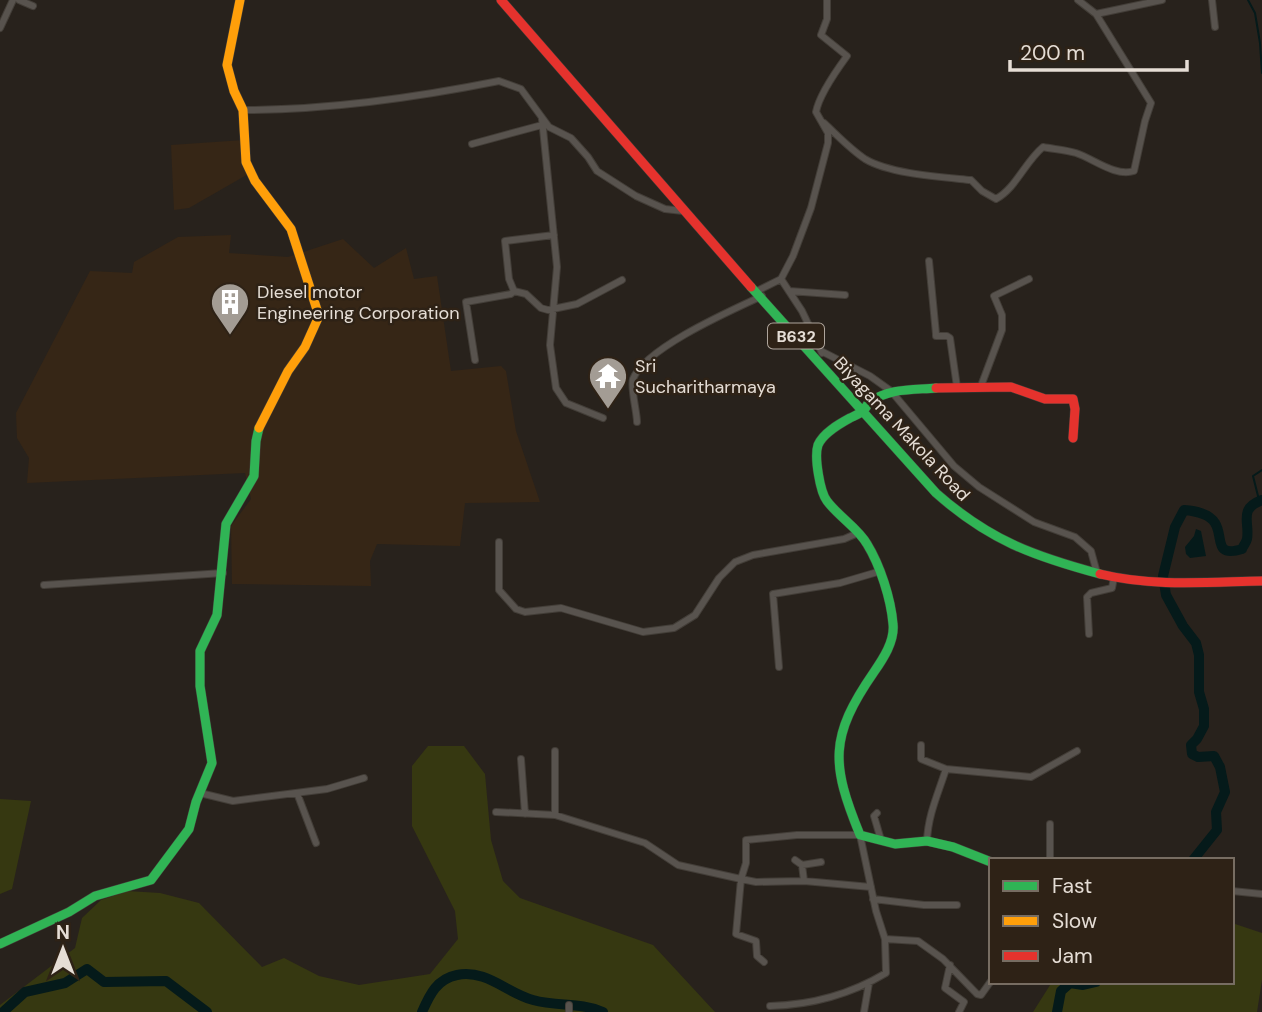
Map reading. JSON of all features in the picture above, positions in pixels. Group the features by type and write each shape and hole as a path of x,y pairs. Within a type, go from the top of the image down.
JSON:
{"street":[{"path":"0,28 13,0"},
{"path":"19,0 33,6"},
{"path":"0,944 69,912 95,896 151,880 189,829 212,764 200,686 200,651 217,615 226,524 254,476 256,440 261,425 288,371 305,347 319,316 291,229 250,174 245,153 243,110 227,65 240,0"},
{"name":"Biyagama Makola Road","path":"501,0 684,212 819,355 863,411 936,493 965,519 1000,541 1031,555 1114,577 1151,582 1262,582"},
{"path":"827,0 827,19 821,35 847,56 818,99 816,112 824,123 866,159 887,168 941,179 971,180 982,191 996,199 1005,194 1042,147 1076,153 1127,173 1134,171 1144,121 1151,103 1096,14 1078,0"},
{"path":"1096,14 1132,3 1162,0"},
{"path":"1212,0 1215,27"},
{"path":"243,110 351,105 499,81 522,89 542,121 570,138 597,171 636,196 666,209 684,212"},
{"path":"472,144 542,121"},
{"path":"542,121 557,267 550,345 556,388 566,403 603,418"},
{"path":"637,422 632,381 638,370 667,345 781,279 793,256 811,208 828,143 824,123"},
{"path":"514,291 509,279 505,242 554,235"},
{"path":"929,261 936,336 950,338 957,387"},
{"path":"781,279 819,355 870,376 891,391 954,466 979,487 1034,522 1075,537 1091,551 1097,573"},
{"path":"981,386 1002,330 1002,315 994,296 1029,279"},
{"path":"475,360 466,302 511,294 514,291 526,294 548,310 577,304 622,280"},
{"path":"789,292 845,295"},
{"path":"770,1006 797,1009 869,983 886,973 885,939 873,899 860,835 843,793 838,747 843,727 864,686 886,654 894,626 881,571 866,541 825,499 820,488 817,447 839,424 863,411 867,403 891,391 981,386 1011,387 1045,399 1073,399 1073,439"},
{"path":"499,542 499,590 516,609 525,612 561,608 643,632 674,628 695,614 719,578 735,562 753,555 844,539 858,533"},
{"path":"779,667 773,594 840,583 881,571"},
{"path":"44,585 223,573"},
{"path":"1089,634 1087,597 1091,593 1112,588 1114,577"},
{"path":"921,745 921,759 946,769 1031,777 1077,751"},
{"path":"555,751 555,815"},
{"path":"521,759 525,814"},
{"path":"927,841 928,822 946,769"},
{"path":"200,793 233,802 327,789 364,778"},
{"path":"297,793 316,843"},
{"path":"496,812 555,815 645,843 678,865 756,882 804,881 871,887"},
{"path":"877,813 874,816 881,840"},
{"path":"1050,824 1050,858"},
{"path":"764,962 757,956 756,941 736,933 741,879 746,863 746,840 797,835 860,835 895,844 927,841 953,847 989,861"},
{"path":"795,860 802,865 821,862"},
{"path":"802,865 804,881"},
{"path":"1234,891 1262,894"},
{"path":"873,899 924,905 957,905"},
{"path":"885,939 918,941 950,965 977,994 981,995 989,984"},
{"path":"950,965 945,988 964,1002 959,1012"},
{"path":"864,1012 869,983"}],"shaded area":[{"path":"244,140 250,173 189,208 174,210 171,145"},
{"path":"231,235 229,253 288,257 343,239 374,268 406,248 414,279 437,276 451,371 501,366 506,371 516,431 540,502 465,503 460,546 377,544 370,561 371,586 232,584 231,526 251,499 245,473 27,483 29,458 17,438 16,413 90,271 132,273 134,262 178,237"}],"green space":[{"path":"428,746 464,746 485,774 491,840 503,881 520,898 653,945 715,1012 0,1012 0,1005 75,948 82,918 101,900 127,891 160,893 199,903 262,967 284,958 319,976 359,985 430,974 458,939 455,911 412,826 412,766"},
{"path":"0,799 31,801 12,889 0,894"},
{"path":"1234,924 1262,933 1262,980 1257,1012 1033,1012 1051,984 1234,984"}],"water":[{"path":"1196,529 1201,531 1206,556 1190,558 1185,547"}],"waterway":[{"path":"1248,0 1255,13 1262,73"},
{"path":"1259,500 1253,476 1262,470"},
{"path":"1195,858 1217,830 1216,812 1225,792 1220,767 1214,756 1198,757 1192,754 1191,745 1204,726 1204,709 1199,692 1199,655 1196,643 1166,595 1163,576 1175,527 1184,510 1209,517 1218,529 1223,548 1233,551 1242,549 1247,539 1247,512 1262,500"},
{"path":"3,1012 25,992 65,983 87,969 104,982 166,981 207,1012"},
{"path":"422,1012 431,993 439,984 450,977 468,974 487,978 533,1000 603,1012"},
{"path":"1057,1012 1061,991 1069,984"},
{"path":"1076,984 1087,984"}],"traffic: fast":[{"path":"751,287 936,493 994,535 1033,553 1100,574"},
{"path":"936,388 902,390 877,397 861,413 832,429 818,445 817,466 824,497 859,533 872,552 887,593 893,624 888,650 859,695 842,733 840,769 850,810 860,835 895,844 927,841 953,847 989,861"},
{"path":"0,944 69,912 95,896 151,880 189,829 196,802 212,763 200,686 200,651 217,615 226,524 254,476 259,428"}],"traffic: slow":[{"path":"240,0 227,65 234,91 243,110 246,162 255,181 291,229 319,316 305,347 288,371 259,428"}],"traffic: jam":[{"path":"501,0 751,287"},
{"path":"936,388 1011,387 1045,399 1073,399 1073,438"},
{"path":"1100,574 1160,582 1262,581"}],"place":[{"name":"Diesel motor Engineering Corporation","path":"230,336"},
{"name":"Sri Sucharitharmaya","path":"608,410"}]}
